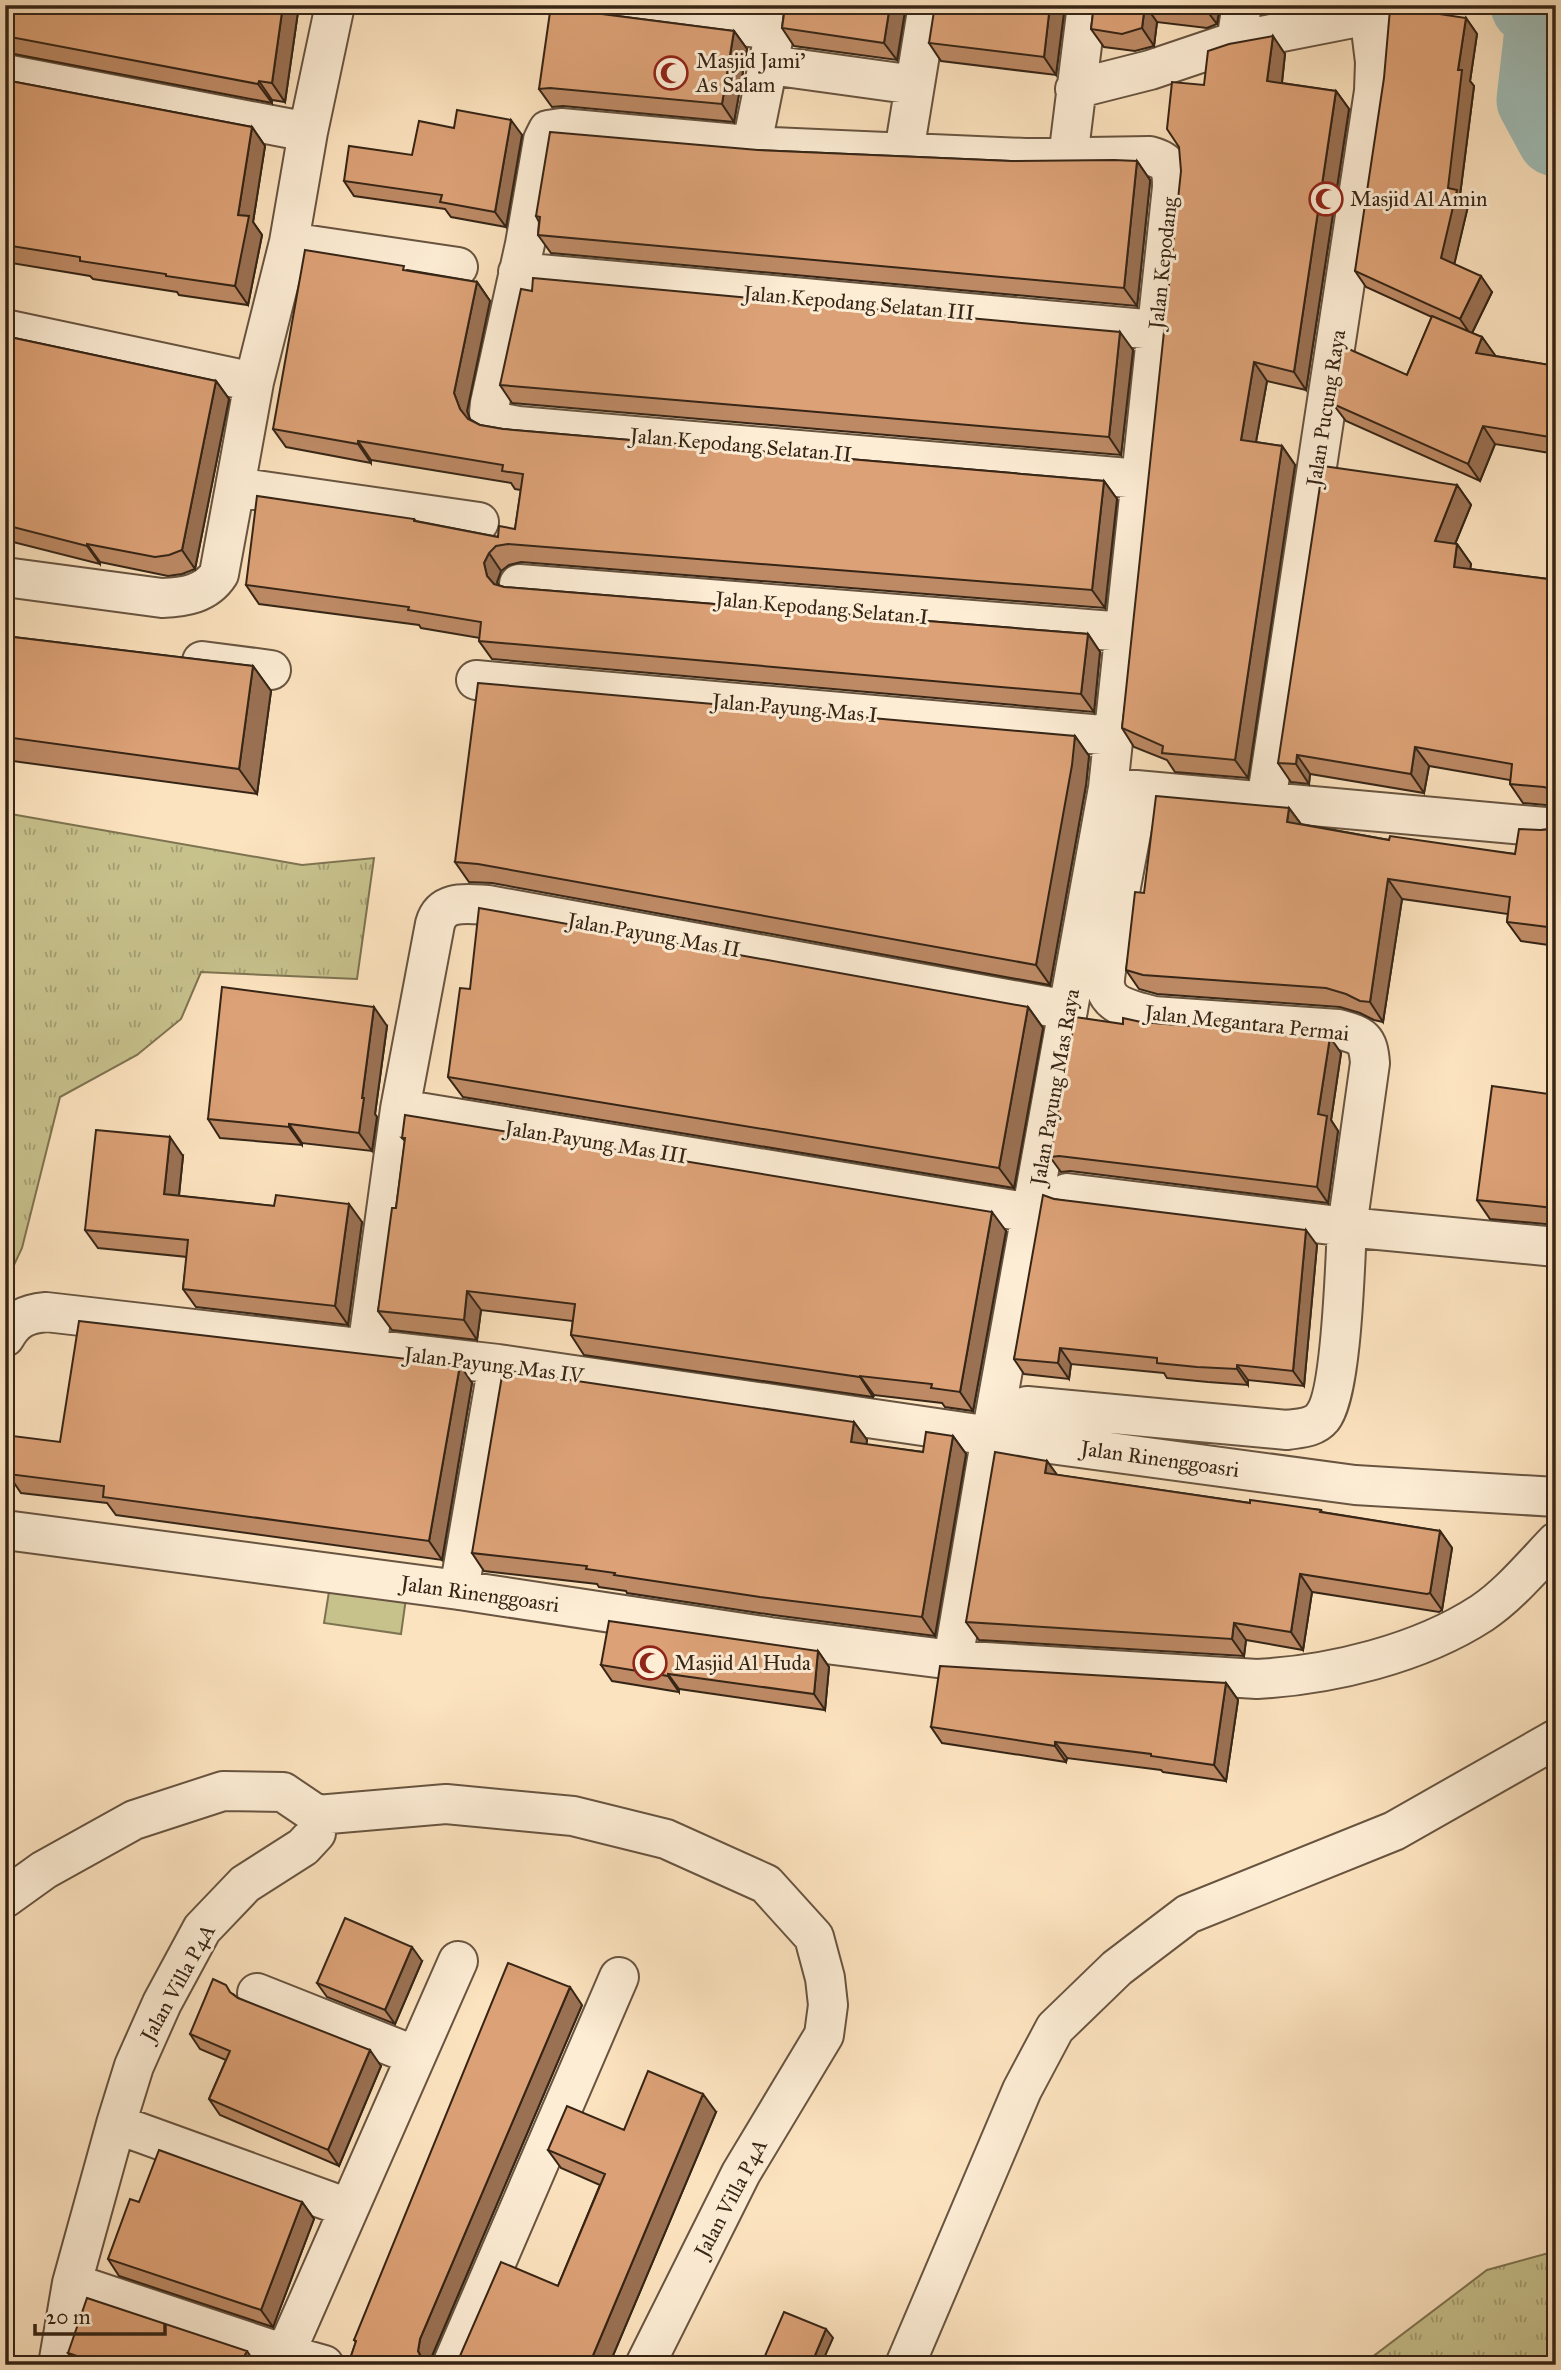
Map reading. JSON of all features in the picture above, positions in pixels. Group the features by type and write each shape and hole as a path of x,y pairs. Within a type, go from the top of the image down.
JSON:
{"street":[{"path":"5,577 162,598 183,597 202,591 214,582 219,574 254,382 289,242 308,132 335,5"},
{"path":"610,5 625,13 774,33 915,85"},
{"path":"904,152 928,5"},
{"path":"1068,158 1087,5"},
{"path":"1075,89 1150,70 1239,23 1376,13"},
{"name":"Jalan Pucung Raya","path":"1266,802 1374,91 1376,13"},
{"path":"752,144 774,33"},
{"path":"5,74 308,132"},
{"name":"Jalan Kepodang","path":"518,272 543,140 548,130 561,128 772,147 1068,158 1150,156 1162,159 1172,172 1172,187 1114,736"},
{"path":"289,242 458,267"},
{"name":"Jalan Kepodang Selatan III","path":"518,272 1156,330"},
{"name":"Jalan Kepodang Selatan II","path":"518,272 490,403 489,413 497,422 518,426 1140,479"},
{"path":"5,329 254,382"},
{"path":"235,486 479,522"},
{"name":"Jalan Kepodang Selatan I","path":"519,584 1125,632"},
{"path":"164,657 271,670"},
{"name":"Jalan Payung Mas I","path":"476,680 1114,736"},
{"name":"Jalan Payung Mas Raya","path":"991,1436 1068,1010 1124,789 1114,736"},
{"path":"1124,789 1556,828"},
{"name":"Jalan Megantara Permai","path":"1027,1406 1287,1430 1308,1426 1322,1419 1331,1401 1337,1372 1347,1227 1370,1063 1369,1046 1359,1035 1338,1029 1153,1016 1125,1008 1113,1000 1105,989 1124,789"},
{"name":"Jalan Payung Mas II","path":"400,1109 435,924 438,914 450,905 488,905 1068,1010"},
{"path":"367,1349 400,1109"},
{"name":"Jalan Payung Mas III","path":"400,1109 1031,1213"},
{"path":"1067,1193 1347,1227 1556,1247"},
{"name":"Jalan Payung Mas IV","path":"5,1337 19,1319 46,1312 498,1364 991,1436"},
{"path":"459,1590 498,1364"},
{"path":"953,1660 991,1436"},
{"name":"Jalan Rinenggoasri","path":"991,1436 1355,1485 1556,1497"},
{"name":"Jalan Rinenggoasri","path":"5,1530 459,1590 770,1637 953,1660 1257,1679 1292,1677 1368,1661 1443,1636 1484,1612 1556,1542"},
{"path":"905,2365 1022,2090 1055,2028 1117,1968 1188,1914 1394,1831 1556,1738"},
{"path":"5,1898 44,1870 134,1820 223,1791 283,1791 317,1815"},
{"name":"Jalan Villa P4A","path":"58,2365 72,2283 116,2124 140,2053 162,2003 202,1929 245,1884 303,1847 316,1833 317,1815 446,1804 573,1816 666,1839 766,1884 814,1937 825,1978 828,2006 824,2035 741,2173 645,2365"},
{"path":"285,2354 458,1961"},
{"path":"452,2365 620,1977"},
{"path":"257,1993 416,2056"},
{"path":"116,2124 348,2208"},
{"path":"72,2283 324,2365"}],"green space":[{"path":"5,813 302,865 374,858 357,979 201,972 181,1019 137,1055 60,1097 22,1248 5,1284"},
{"path":"331,1579 407,1591 401,1634 324,1623"},
{"path":"1556,2251 1556,2365 1368,2365 1371,2358 1487,2270"}],"building":[{"path":"5,5 283,5 272,83 259,81 258,84 5,36"},
{"name":"Masjid Jami' As Salam","path":"551,5 588,5 602,14 734,31 722,104 539,89"},
{"path":"783,5 890,5 884,43 782,28"},
{"path":"935,5 1050,5 1044,57 929,43"},
{"path":"1094,5 1145,5 1142,28 1122,34 1091,29"},
{"path":"1154,5 1204,5 1204,7 1195,10"},
{"path":"1393,7 1466,18 1458,70 1462,70 1448,188 1457,190 1441,258 1481,276 1460,319 1355,271 1384,78 1390,9"},
{"path":"1273,36 1267,81 1336,91 1294,372 1254,362 1241,440 1282,446 1235,760 1162,753 1163,746 1122,728 1181,171 1179,147 1167,129 1172,82 1204,85 1208,51"},
{"path":"5,80 252,127 238,215 249,216 235,286 80,261 80,257 5,245"},
{"path":"457,110 511,120 495,212 440,202 442,195 344,181 349,146 412,155 419,121 454,128"},
{"path":"550,132 758,150 1011,161 1137,161 1124,288 538,235 540,217 536,216"},
{"path":"305,250 404,266 403,270 477,282 454,393 460,409 468,419 480,425 1104,481 1092,590 508,544 496,546 484,563 487,576 494,584 504,587 1088,634 1081,694 479,641 481,622 408,610 409,607 246,585 257,496 414,519 498,537 499,526 515,529 523,474 502,471 503,465 273,429"},
{"path":"533,278 1120,332 1109,437 500,385 521,289 532,291"},
{"path":"1432,316 1482,337 1476,353 1556,366 1556,438 1483,426 1468,464 1333,404 1341,383 1337,382 1342,346 1407,375"},
{"path":"5,336 216,381 182,550 155,557 87,546 5,525"},
{"path":"1323,466 1457,485 1435,541 1457,544 1454,567 1556,580 1556,791 1544,787 1510,784 1512,764 1415,747 1411,774 1297,755 1296,764 1278,763"},
{"path":"5,636 253,666 239,769 5,737"},
{"path":"478,683 1075,736 1036,965 455,862"},
{"path":"1156,796 1289,808 1287,822 1389,840 1390,836 1515,854 1519,829 1551,829 1556,825 1556,928 1507,922 1510,897 1388,879 1370,1002 1326,988 1143,975 1126,970 1135,892 1144,893"},
{"path":"479,908 1028,1007 999,1168 448,1077 460,988 470,989"},
{"path":"222,987 374,1007 359,1133 289,1124 289,1127 208,1119"},
{"path":"1075,1017 1123,1024 1123,1018 1141,1022 1330,1037 1318,1114 1327,1116 1317,1187 1050,1157"},
{"path":"1492,1086 1556,1095 1555,1210 1477,1200"},
{"path":"405,1115 992,1212 960,1392 931,1388 932,1384 860,1377 571,1335 575,1304 467,1291 464,1320 378,1311 392,1208 396,1208 405,1138 402,1138"},
{"path":"96,1130 170,1137 164,1194 274,1206 276,1195 349,1204 335,1306 183,1289 188,1240 85,1230"},
{"path":"1043,1195 1054,1199 1306,1230 1293,1371 1237,1365 1237,1369 1197,1367 1157,1363 1157,1358 1060,1348 1058,1363 1014,1359"},
{"path":"79,1321 460,1365 429,1541 103,1497 104,1486 8,1474 13,1436 60,1442"},
{"path":"503,1370 854,1422 851,1442 923,1452 926,1432 953,1436 922,1617 614,1575 615,1573 586,1569 587,1566 472,1553"},
{"path":"995,1452 1047,1461 1045,1473 1250,1503 1250,1500 1321,1510 1320,1512 1440,1531 1430,1593 1300,1574 1291,1632 1234,1623 1232,1639 966,1622"},
{"path":"609,1621 818,1651 814,1694 601,1665"},
{"path":"940,1666 1226,1683 1214,1765 1151,1754 1055,1742 1055,1746 931,1727"},
{"path":"345,1918 412,1947 385,2010 317,1983"},
{"path":"508,1963 570,1987 420,2339 418,2351 428,2365 416,2365 403,2359 401,2365 348,2365 356,2341 354,2340"},
{"path":"213,1979 226,1985 238,1998 370,2050 328,2150 209,2099 230,2051 190,2034"},
{"path":"648,2071 703,2094 589,2365 453,2365 460,2356 501,2262 558,2286 605,2174 548,2150 567,2106 624,2130"},
{"path":"159,2150 302,2202 261,2310 108,2259 130,2199 139,2202"},
{"path":"87,2298 247,2351 245,2355 266,2362 265,2365 97,2365 98,2363 68,2353"},
{"path":"784,2312 826,2329 811,2365 761,2365"}],"waterway":[{"path":"1530,5 1546,13 1536,100 1556,137"}],"place":[{"name":"Masjid Jami' As Salam","path":"671,73"},
{"name":"Masjid Al Amin","path":"1326,199"},
{"name":"Masjid Al Huda","path":"650,1663"}]}
